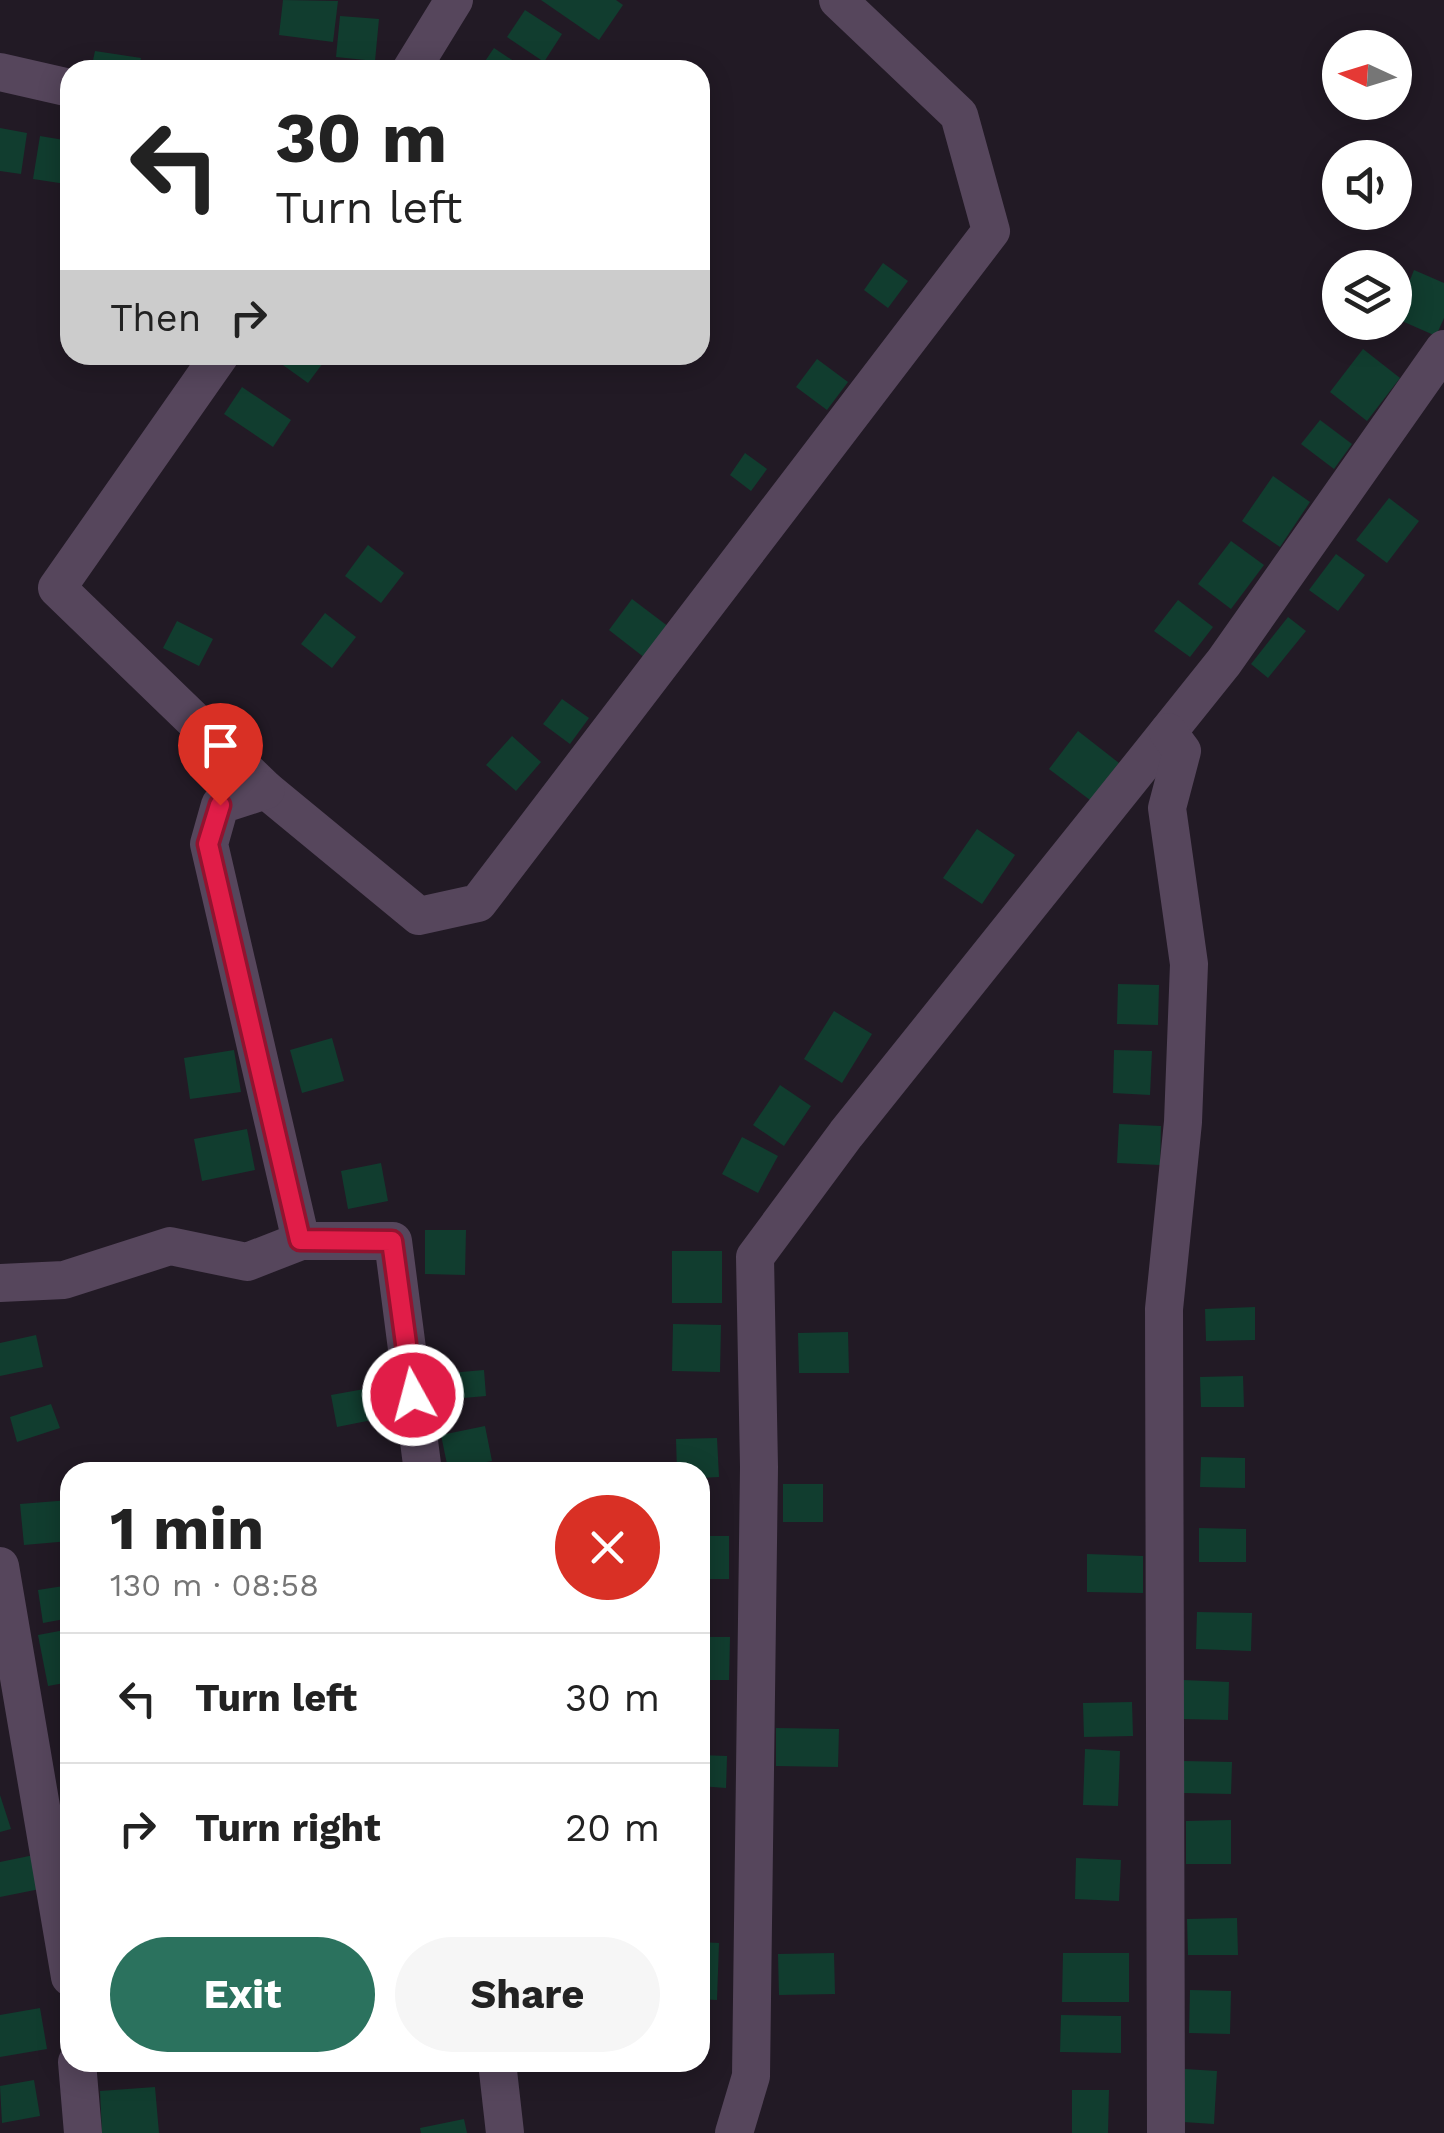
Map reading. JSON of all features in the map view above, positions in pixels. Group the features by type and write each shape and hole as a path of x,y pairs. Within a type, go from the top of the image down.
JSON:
{"street":[{"path":"417,60 454,0"},
{"path":"213,365 57,588 266,790 419,916 478,903 991,231 960,115 838,0"},
{"path":"0,72 60,86"},
{"path":"734,2133 751,2076 759,1467 755,1257 846,1134 1224,662 1444,349"},
{"path":"1166,2133 1164,1309 1183,1122 1189,964 1167,808 1182,751 1168,732"},
{"path":"266,790 220,805 208,844 300,1240"},
{"path":"0,1283 64,1280 170,1246 247,1262 300,1240 392,1241 422,1462"},
{"path":"0,1566 60,1918"},
{"path":"78,2072 82,2133"},
{"path":"498,2072 505,2133"}],"building":[{"path":"283,0 338,1 333,42 279,35"},
{"path":"541,0 616,0 623,5 599,40"},
{"path":"525,10 562,34 545,60 507,37"},
{"path":"340,16 379,19 375,60 336,57"},
{"path":"494,48 512,60 486,60"},
{"path":"95,51 141,58 141,60 93,60"},
{"path":"0,128 27,133 21,174 0,171"},
{"path":"40,136 60,139 60,183 33,179"},
{"path":"883,263 908,281 888,308 864,290"},
{"path":"1414,270 1444,283 1444,318 1436,336 1412,325"},
{"path":"1363,349 1400,378 1367,421 1330,392"},
{"path":"817,359 848,382 827,410 796,387"},
{"path":"283,365 322,365 308,383"},
{"path":"242,387 291,420 273,447 224,414"},
{"path":"1320,420 1352,444 1334,469 1301,444"},
{"path":"745,453 767,469 751,491 730,475"},
{"path":"1273,476 1310,502 1280,547 1242,521"},
{"path":"1389,498 1419,521 1387,563 1356,540"},
{"path":"1231,541 1264,565 1231,609 1198,584"},
{"path":"368,545 404,573 381,603 345,576"},
{"path":"1336,554 1365,575 1338,611 1309,590"},
{"path":"632,599 669,627 645,658 609,630"},
{"path":"1178,600 1213,627 1190,657 1154,631"},
{"path":"325,613 356,637 332,668 301,644"},
{"path":"1288,617 1306,631 1268,678 1251,664"},
{"path":"177,621 213,639 199,666 163,648"},
{"path":"562,699 589,718 570,744 543,724"},
{"path":"1078,731 1119,763 1090,800 1049,769"},
{"path":"512,736 541,762 516,791 486,765"},
{"path":"977,829 1015,855 982,904 943,878"},
{"path":"1118,984 1159,985 1158,1025 1117,1024"},
{"path":"834,1011 872,1034 842,1083 804,1059"},
{"path":"332,1038 344,1081 302,1093 290,1050"},
{"path":"234,1050 241,1092 190,1099 184,1058"},
{"path":"1114,1050 1152,1051 1150,1095 1113,1093"},
{"path":"780,1085 811,1106 784,1146 753,1125"},
{"path":"1119,1124 1161,1126 1160,1165 1117,1163"},
{"path":"247,1129 255,1170 202,1181 194,1139"},
{"path":"742,1137 778,1156 758,1193 722,1174"},
{"path":"381,1163 388,1201 348,1209 341,1171"},
{"path":"425,1230 466,1230 465,1275 425,1274"},
{"path":"672,1251 722,1251 722,1303 672,1303"},
{"path":"1255,1307 1255,1340 1206,1341 1205,1309"},
{"path":"673,1324 721,1325 720,1372 672,1371"},
{"path":"848,1332 849,1373 799,1373 798,1333"},
{"path":"36,1335 43,1367 0,1376 0,1343"},
{"path":"484,1370 486,1396 441,1400 438,1374"},
{"path":"1243,1376 1244,1407 1201,1407 1200,1377"},
{"path":"370,1388 377,1419 337,1427 331,1395"},
{"path":"51,1404 60,1428 17,1442 10,1417"},
{"path":"485,1426 492,1461 447,1462 441,1435"},
{"path":"717,1438 719,1477 710,1477 710,1462 677,1462 676,1439"},
{"path":"1201,1457 1245,1458 1245,1488 1200,1487"},
{"path":"783,1484 823,1484 823,1522 783,1522"},
{"path":"60,1501 60,1542 24,1545 20,1504"},
{"path":"1199,1528 1246,1529 1246,1562 1199,1562"},
{"path":"710,1536 729,1536 729,1579 710,1579"},
{"path":"1087,1554 1143,1556 1143,1593 1087,1592"},
{"path":"60,1587 60,1620 43,1623 38,1590"},
{"path":"1197,1612 1252,1613 1251,1651 1196,1649"},
{"path":"60,1631 60,1684 48,1686 38,1635"},
{"path":"710,1637 730,1637 729,1680 710,1680"},
{"path":"1183,1680 1229,1682 1228,1720 1182,1719"},
{"path":"1132,1702 1133,1736 1084,1737 1083,1703"},
{"path":"776,1728 839,1729 838,1767 776,1766"},
{"path":"1085,1749 1120,1751 1118,1806 1083,1805"},
{"path":"710,1755 727,1756 726,1788 710,1787"},
{"path":"1184,1761 1232,1762 1231,1794 1183,1793"},
{"path":"0,1795 11,1829 0,1832"},
{"path":"1231,1820 1231,1864 1186,1864 1186,1821"},
{"path":"34,1855 40,1889 0,1897 0,1862"},
{"path":"1076,1858 1121,1860 1119,1901 1075,1899"},
{"path":"1237,1918 1238,1955 1188,1955 1187,1919"},
{"path":"710,1943 719,1943 717,2000 710,2000"},
{"path":"834,1953 835,1994 779,1995 778,1954"},
{"path":"1063,1953 1129,1953 1129,2002 1062,2002"},
{"path":"1190,1990 1231,1991 1230,2034 1189,2033"},
{"path":"40,2008 47,2049 0,2057 0,2015"},
{"path":"1061,2015 1121,2016 1121,2053 1060,2052"},
{"path":"1185,2069 1217,2071 1214,2124 1183,2122"},
{"path":"34,2080 40,2116 2,2123 0,2086"},
{"path":"155,2087 159,2133 102,2133 100,2091"},
{"path":"1072,2090 1109,2090 1108,2133 1072,2133"},
{"path":"464,2119 467,2133 421,2133 420,2128"}],"route":[{"path":"220,805 208,844 300,1240 392,1241 413,1395"}]}
